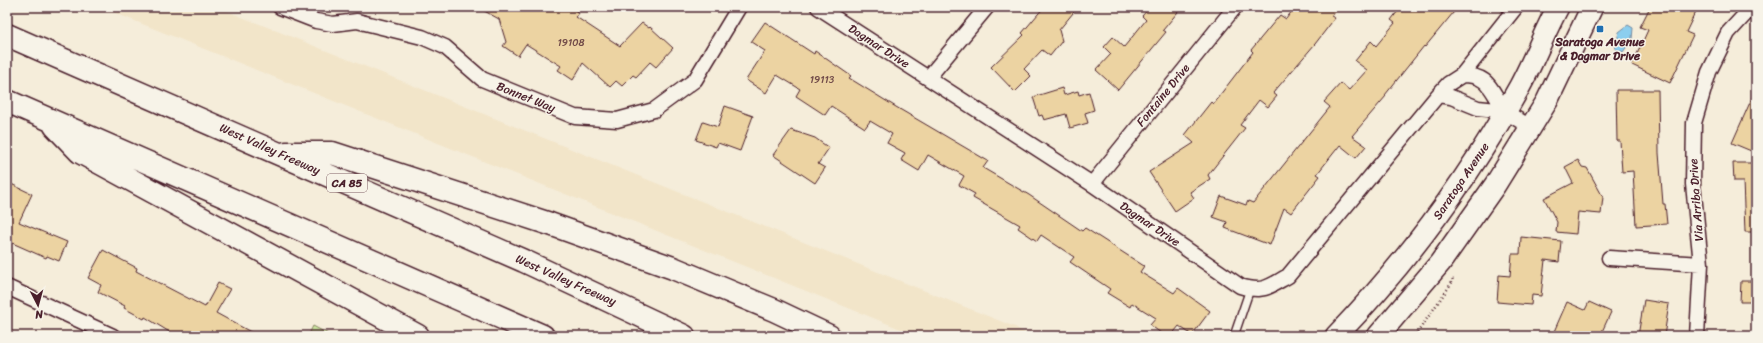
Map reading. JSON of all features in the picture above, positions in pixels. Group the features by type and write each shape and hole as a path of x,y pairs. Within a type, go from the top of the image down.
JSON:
{"highway":[{"name":"West Valley Freeway","path":"7,35 566,280 684,336"},
{"path":"7,101 543,336"},
{"path":"47,118 80,152 418,336"},
{"path":"279,154 332,153 550,224 688,274 774,310 829,336"}],"main road":[{"name":"Saratoga Avenue","path":"1336,336 1402,263 1443,208 1506,111 1558,7"},
{"path":"1378,336 1440,263 1465,229 1531,128 1547,101 1592,7"}],"street":[{"name":"Bonnet Way","path":"280,7 316,21 333,24 357,21 422,37 445,47 482,79 575,117 617,120 654,110 695,80 739,7"},
{"name":"Dagmar Drive","path":"818,7 1092,184 1240,286 1250,289 1265,290 1288,276 1438,95 1448,84 1462,75 1516,7"},
{"path":"928,78 987,7"},
{"name":"Fontaine Drive","path":"1092,184 1235,7"},
{"name":"Via Arriba Drive","path":"1697,336 1701,264 1693,184 1694,123 1709,72 1728,33 1752,7"},
{"path":"1462,75 1481,78 1491,87 1506,111 1531,128"},
{"path":"1438,95 1451,97 1478,108 1506,111"},
{"path":"1609,258 1701,264"},
{"path":"7,287 113,336"}],"lane":[{"path":"1234,336 1250,289"}],"path":[{"path":"1415,336 1446,295 1453,281 1451,275"}],"shaded area":[{"path":"100,7 217,7 1015,327 1030,336 918,336"}],"green space":[{"path":"313,326 332,336 308,336"}],"water":[{"path":"1628,25 1633,28 1632,39 1623,52 1615,49 1619,32"}],"building":[{"path":"477,7 569,7 579,13 576,17 620,46 642,23 649,28 650,27 673,48 656,67 650,62 636,77 633,75 622,86 616,81 610,87 583,63 573,80 558,70 561,66 526,44 518,56 503,46 506,42 499,19"},
{"path":"1044,7 1078,7 1059,30 1062,41 1050,56 1042,50 1024,69 1031,76 1015,92 991,67 1024,35 1022,33"},
{"path":"1150,7 1182,7 1163,30 1166,32 1118,90 1096,70 1111,54 1104,47 1113,37 1124,47 1146,20 1142,16"},
{"path":"1295,7 1338,7 1331,16 1335,18 1273,93 1277,96 1268,107 1259,100 1240,125 1245,128 1208,175 1210,179 1190,192 1194,198 1175,211 1149,172 1194,143 1185,135 1211,102 1213,104 1253,52 1251,50 1280,15 1286,19"},
{"path":"1401,7 1458,7 1425,47 1424,46 1385,95 1386,96 1352,136 1366,146 1356,158 1340,145 1317,174 1320,176 1291,213 1284,208 1270,245 1225,228 1227,222 1213,217 1221,196 1246,205 1248,201 1253,203 1330,107 1324,102 1341,83 1349,90 1367,70 1355,61 1371,41 1376,46 1395,23 1391,20"},
{"path":"1650,7 1698,7 1686,32 1693,35 1670,83 1632,65 1648,30 1640,27"},
{"path":"765,22 814,54 815,51 851,76 849,78 988,161 983,168 1029,195 1082,231 1085,228 1144,266 1140,272 1174,293 1178,288 1210,311 1192,335 1179,326 1171,336 1165,336 1150,325 1156,318 1132,303 1130,307 1107,293 1110,289 1070,262 1074,257 1041,235 1037,241 1018,228 1020,225 973,198 975,194 959,185 964,176 928,155 919,171 901,160 905,153 887,143 892,134 870,121 865,128 831,106 825,115 796,96 800,89 777,75 766,93 746,80 765,51 751,42"},
{"path":"1062,88 1064,95 1078,91 1079,95 1089,92 1094,110 1085,113 1088,123 1070,128 1066,114 1044,120 1042,115 1039,116 1033,97"},
{"path":"1756,89 1756,153 1732,143"},
{"path":"1616,90 1658,90 1659,153 1663,204 1665,204 1667,224 1636,226 1633,171 1622,172 1620,141 1617,141"},
{"path":"725,106 753,116 740,151 718,143 716,147 696,140 703,122 718,127"},
{"path":"791,130 815,138 829,148 818,164 825,168 815,183 773,155"},
{"path":"1578,160 1582,167 1587,168 1603,197 1601,214 1578,212 1576,234 1556,232 1557,222 1544,198 1573,183 1565,167"},
{"path":"1733,163 1756,163 1756,232 1745,232 1743,181 1734,181"},
{"path":"7,182 32,194 19,222 67,242 59,261 47,256 46,258 10,242 7,248"},
{"path":"1521,237 1561,241 1559,262 1545,260 1541,296 1532,295 1531,305 1497,302 1499,275 1510,276 1512,254 1520,254"},
{"path":"103,250 137,268 136,271 205,307 218,283 230,289 216,313 258,336 176,336 145,317 144,319 124,308 125,306 98,292 101,285 88,278"},
{"path":"1741,281 1756,281 1756,302 1740,302"},
{"path":"1644,300 1669,304 1664,336 1638,336"},
{"path":"1567,302 1585,310 1589,302 1611,312 1600,336 1552,336"}],"place":[{"name":"Saratoga Avenue & Dagmar Drive","path":"1600,29"}]}
